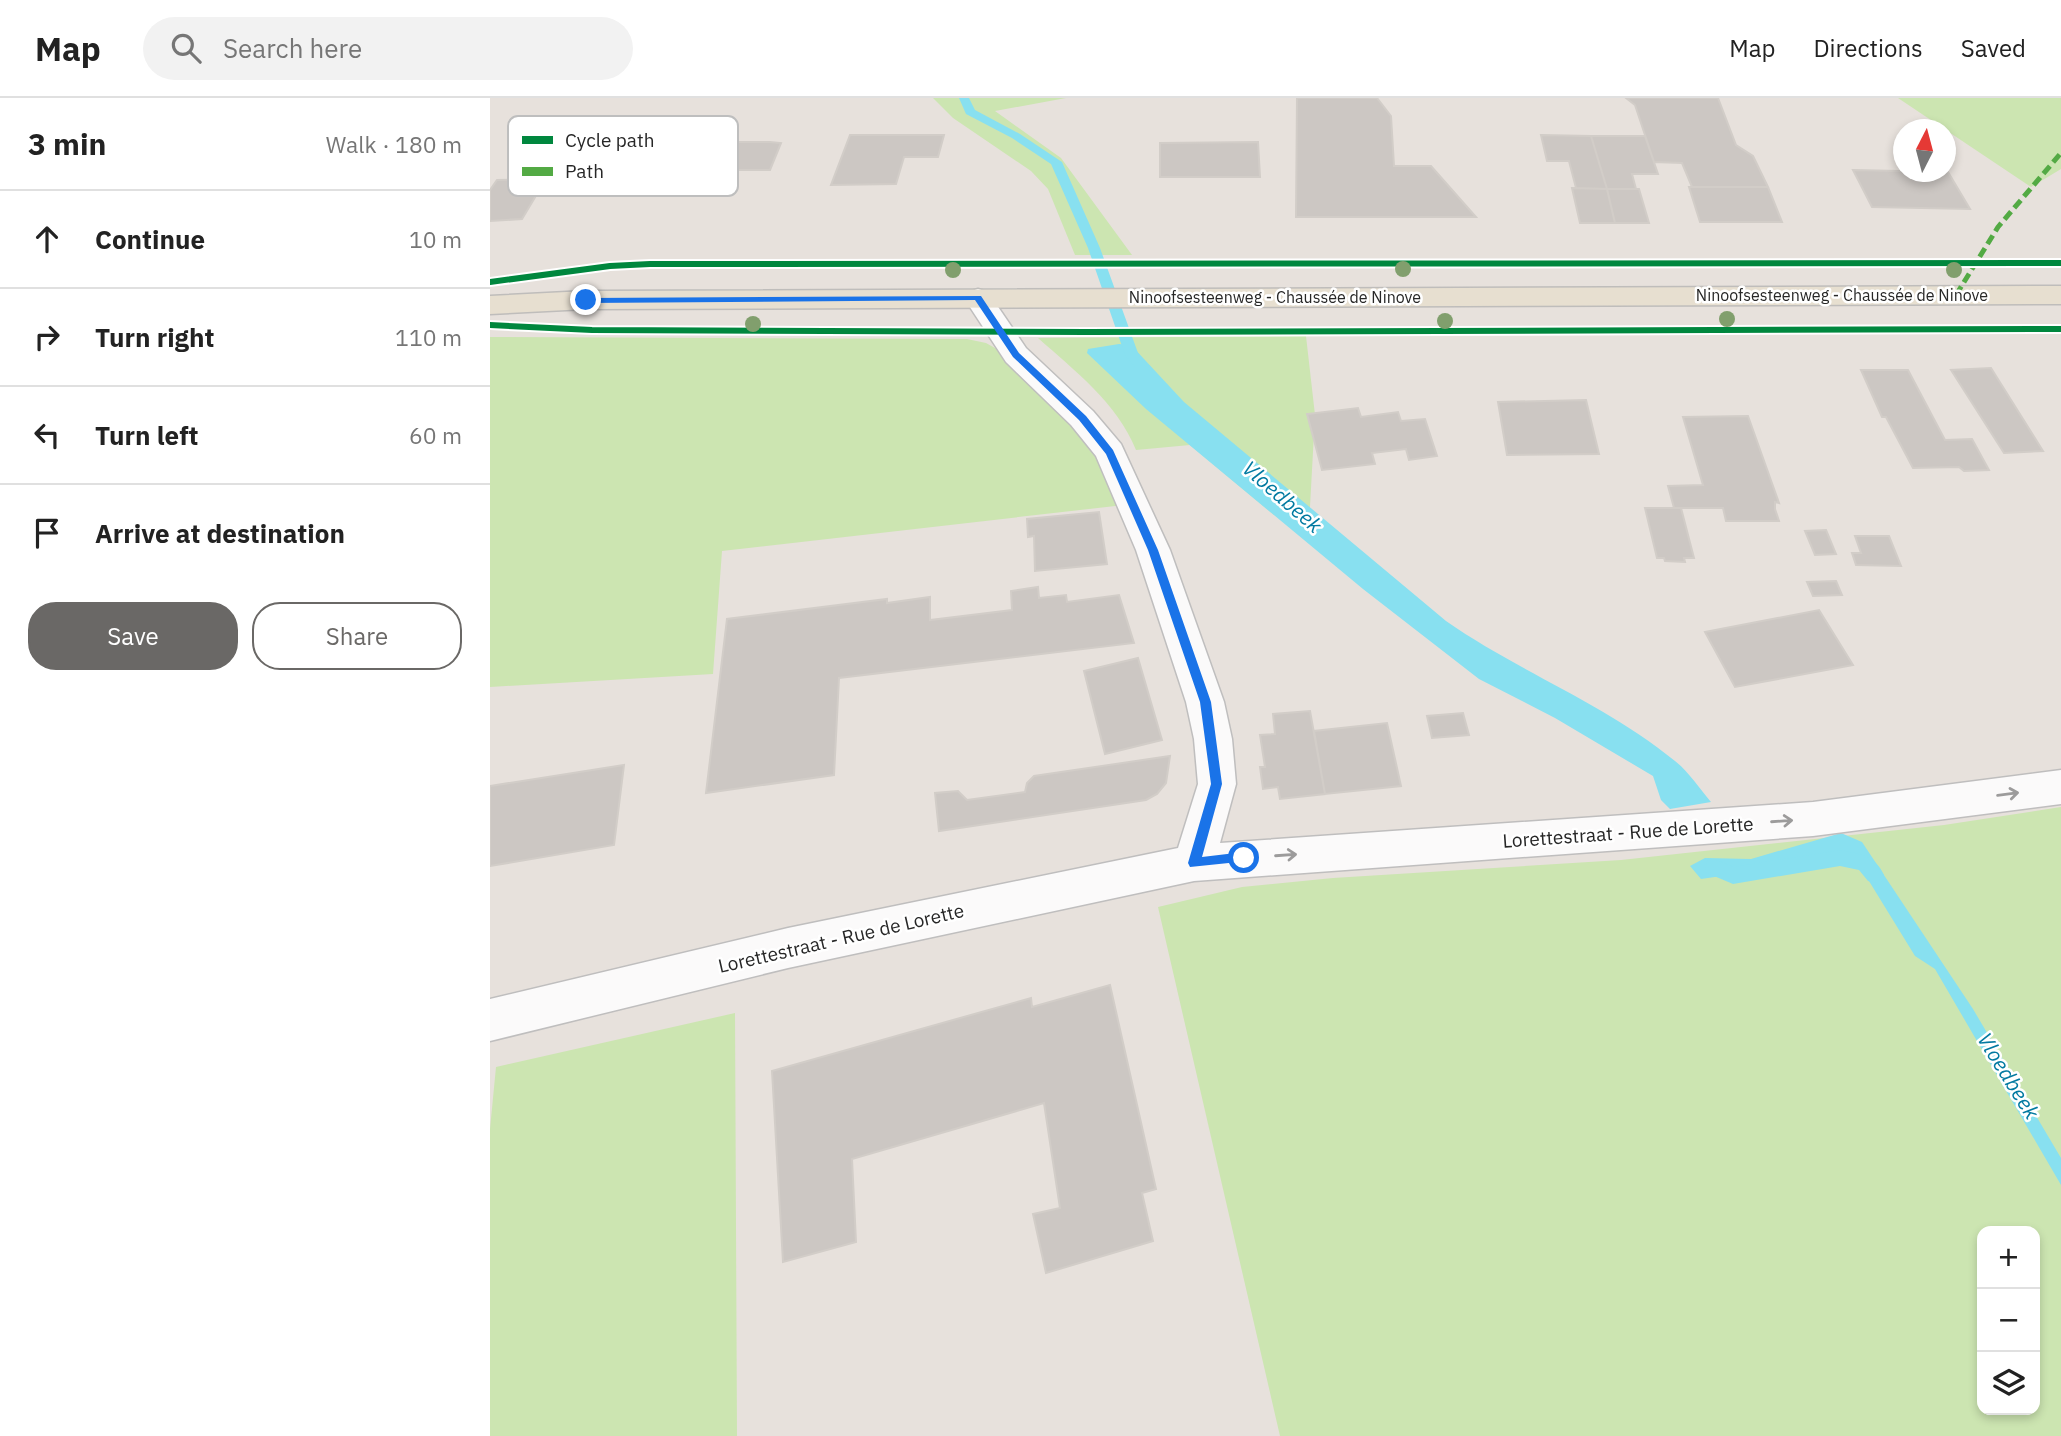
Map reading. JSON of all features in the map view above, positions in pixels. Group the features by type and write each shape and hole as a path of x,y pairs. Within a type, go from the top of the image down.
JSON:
{"main road":[{"name":"Ninoofsesteenweg - Chaussée de Ninove","path":"490,305 586,300 2061,295"}],"street":[{"path":"978,298 1016,355 1082,418 1110,453 1153,550 1205,702 1213,739 1217,784 1194,863"},
{"name":"Lorettestraat - Rue de Lorette","path":"490,1020 802,946 1194,863 1813,819 2061,787"}],"green space":[{"path":"933,98 1066,98 995,111 1061,158 1132,255 1075,255 1048,189 1031,171 953,118"},
{"path":"1898,98 2061,98 2061,169 2031,187 1956,137 1956,119 1929,119"},
{"path":"1306,336 1315,415 1309,525 1274,515 1190,445 1136,450 1118,417 1094,389 1038,338"},
{"path":"490,337 967,339 986,343 1004,353 1096,446 1124,505 722,551 713,674 490,687"},
{"path":"2061,807 2061,1436 1280,1436 1158,907 1242,887 1333,878 1621,860 1944,825"},
{"path":"735,1013 737,1436 490,1436 490,1129 496,1067"}],"water":[{"path":"1119,344 1131,345 1184,402 1446,621 1648,741 1680,765 1711,802 1670,809 1661,800 1653,776 1555,718 1479,679 1363,589 1146,409 1087,353 1088,349"},
{"path":"1841,833 1862,842 1973,1009 2061,1158 2061,1185 1935,969 1915,956 1853,855 1833,854 1777,868 1701,879 1690,866 1705,858 1751,859"}],"building":[{"path":"1297,98 1377,98 1391,116 1394,166 1431,166 1476,217 1296,217"},
{"path":"1626,98 1718,98 1736,145 1753,156 1768,187 1692,187 1682,163 1654,162 1635,105"},
{"path":"850,135 944,135 938,157 904,157 896,184 831,185"},
{"path":"1541,135 1591,136 1607,189 1576,188 1569,161 1547,161"},
{"path":"1591,136 1645,136 1658,174 1632,174 1636,189 1607,189"},
{"path":"738,142 781,143 770,170 738,170"},
{"path":"1258,142 1260,177 1160,177 1160,143"},
{"path":"1853,170 1893,171 1893,182 1954,182 1970,209 1872,207"},
{"path":"497,180 508,180 508,196 536,196 522,219 490,221 490,190"},
{"path":"1689,187 1768,187 1782,222 1700,222"},
{"path":"1572,188 1607,189 1615,223 1580,223"},
{"path":"1607,189 1639,189 1649,223 1615,223"},
{"path":"1991,368 2043,451 2004,453 1951,370"},
{"path":"1861,370 1908,370 1945,440 1972,439 1989,470 1964,471 1959,467 1913,468 1886,417 1882,417"},
{"path":"1586,400 1599,454 1507,455 1498,402"},
{"path":"1358,408 1361,417 1398,412 1401,421 1425,419 1437,456 1409,460 1406,449 1372,453 1375,464 1322,470 1307,414"},
{"path":"1748,416 1779,503 1775,502 1779,521 1726,521 1723,508 1674,508 1668,486 1703,485 1683,417"},
{"path":"1645,508 1681,508 1694,558 1684,558 1685,562 1657,558"},
{"path":"1099,512 1107,564 1035,571 1034,536 1028,537 1027,519"},
{"path":"1826,530 1836,554 1815,555 1805,531"},
{"path":"1855,536 1889,536 1901,566 1856,565 1852,553 1861,553"},
{"path":"1836,581 1842,595 1813,596 1807,582"},
{"path":"1038,587 1039,598 1066,595 1067,602 1119,595 1134,643 839,678 834,775 706,793 727,619 887,599 887,603 930,597 930,620 1012,610 1011,591"},
{"path":"1819,610 1853,665 1735,687 1705,632"},
{"path":"1138,658 1162,740 1105,754 1084,671"},
{"path":"1310,711 1325,794 1280,799 1278,787 1263,789 1260,767 1265,767 1260,735 1275,734 1273,714"},
{"path":"1463,713 1469,735 1432,738 1427,716"},
{"path":"1387,723 1401,786 1325,794 1314,731"},
{"path":"1170,756 1166,783 1157,794 1146,800 939,831 935,793 958,791 967,800 1025,792 1027,783 1034,776"},
{"path":"624,765 614,845 490,866 490,786"},
{"path":"1110,985 1156,1189 1142,1193 1153,1241 1046,1273 1033,1214 1060,1208 1044,1103 852,1159 856,1242 783,1262 772,1071 1031,998 1032,1007"}],"waterway":[{"name":"Vloedbeek","path":"964,98 970,112 1016,136 1056,162 1094,248 1132,355 1140,364"},
{"name":"Vloedbeek","path":"1714,867 1733,876 1840,858 1864,863 1875,875"}],"marked path":[{"path":"1956,295 1990,244 1998,227 2061,153"}],"cycle path":[{"path":"490,282 610,266 650,264 2061,263"},
{"path":"490,325 592,330 1087,332 2061,329"}],"route":[{"path":"586,300 978,298 1016,355 1061,396 1110,453 1153,550 1205,702 1213,739 1217,784 1194,863 1244,858"}]}
